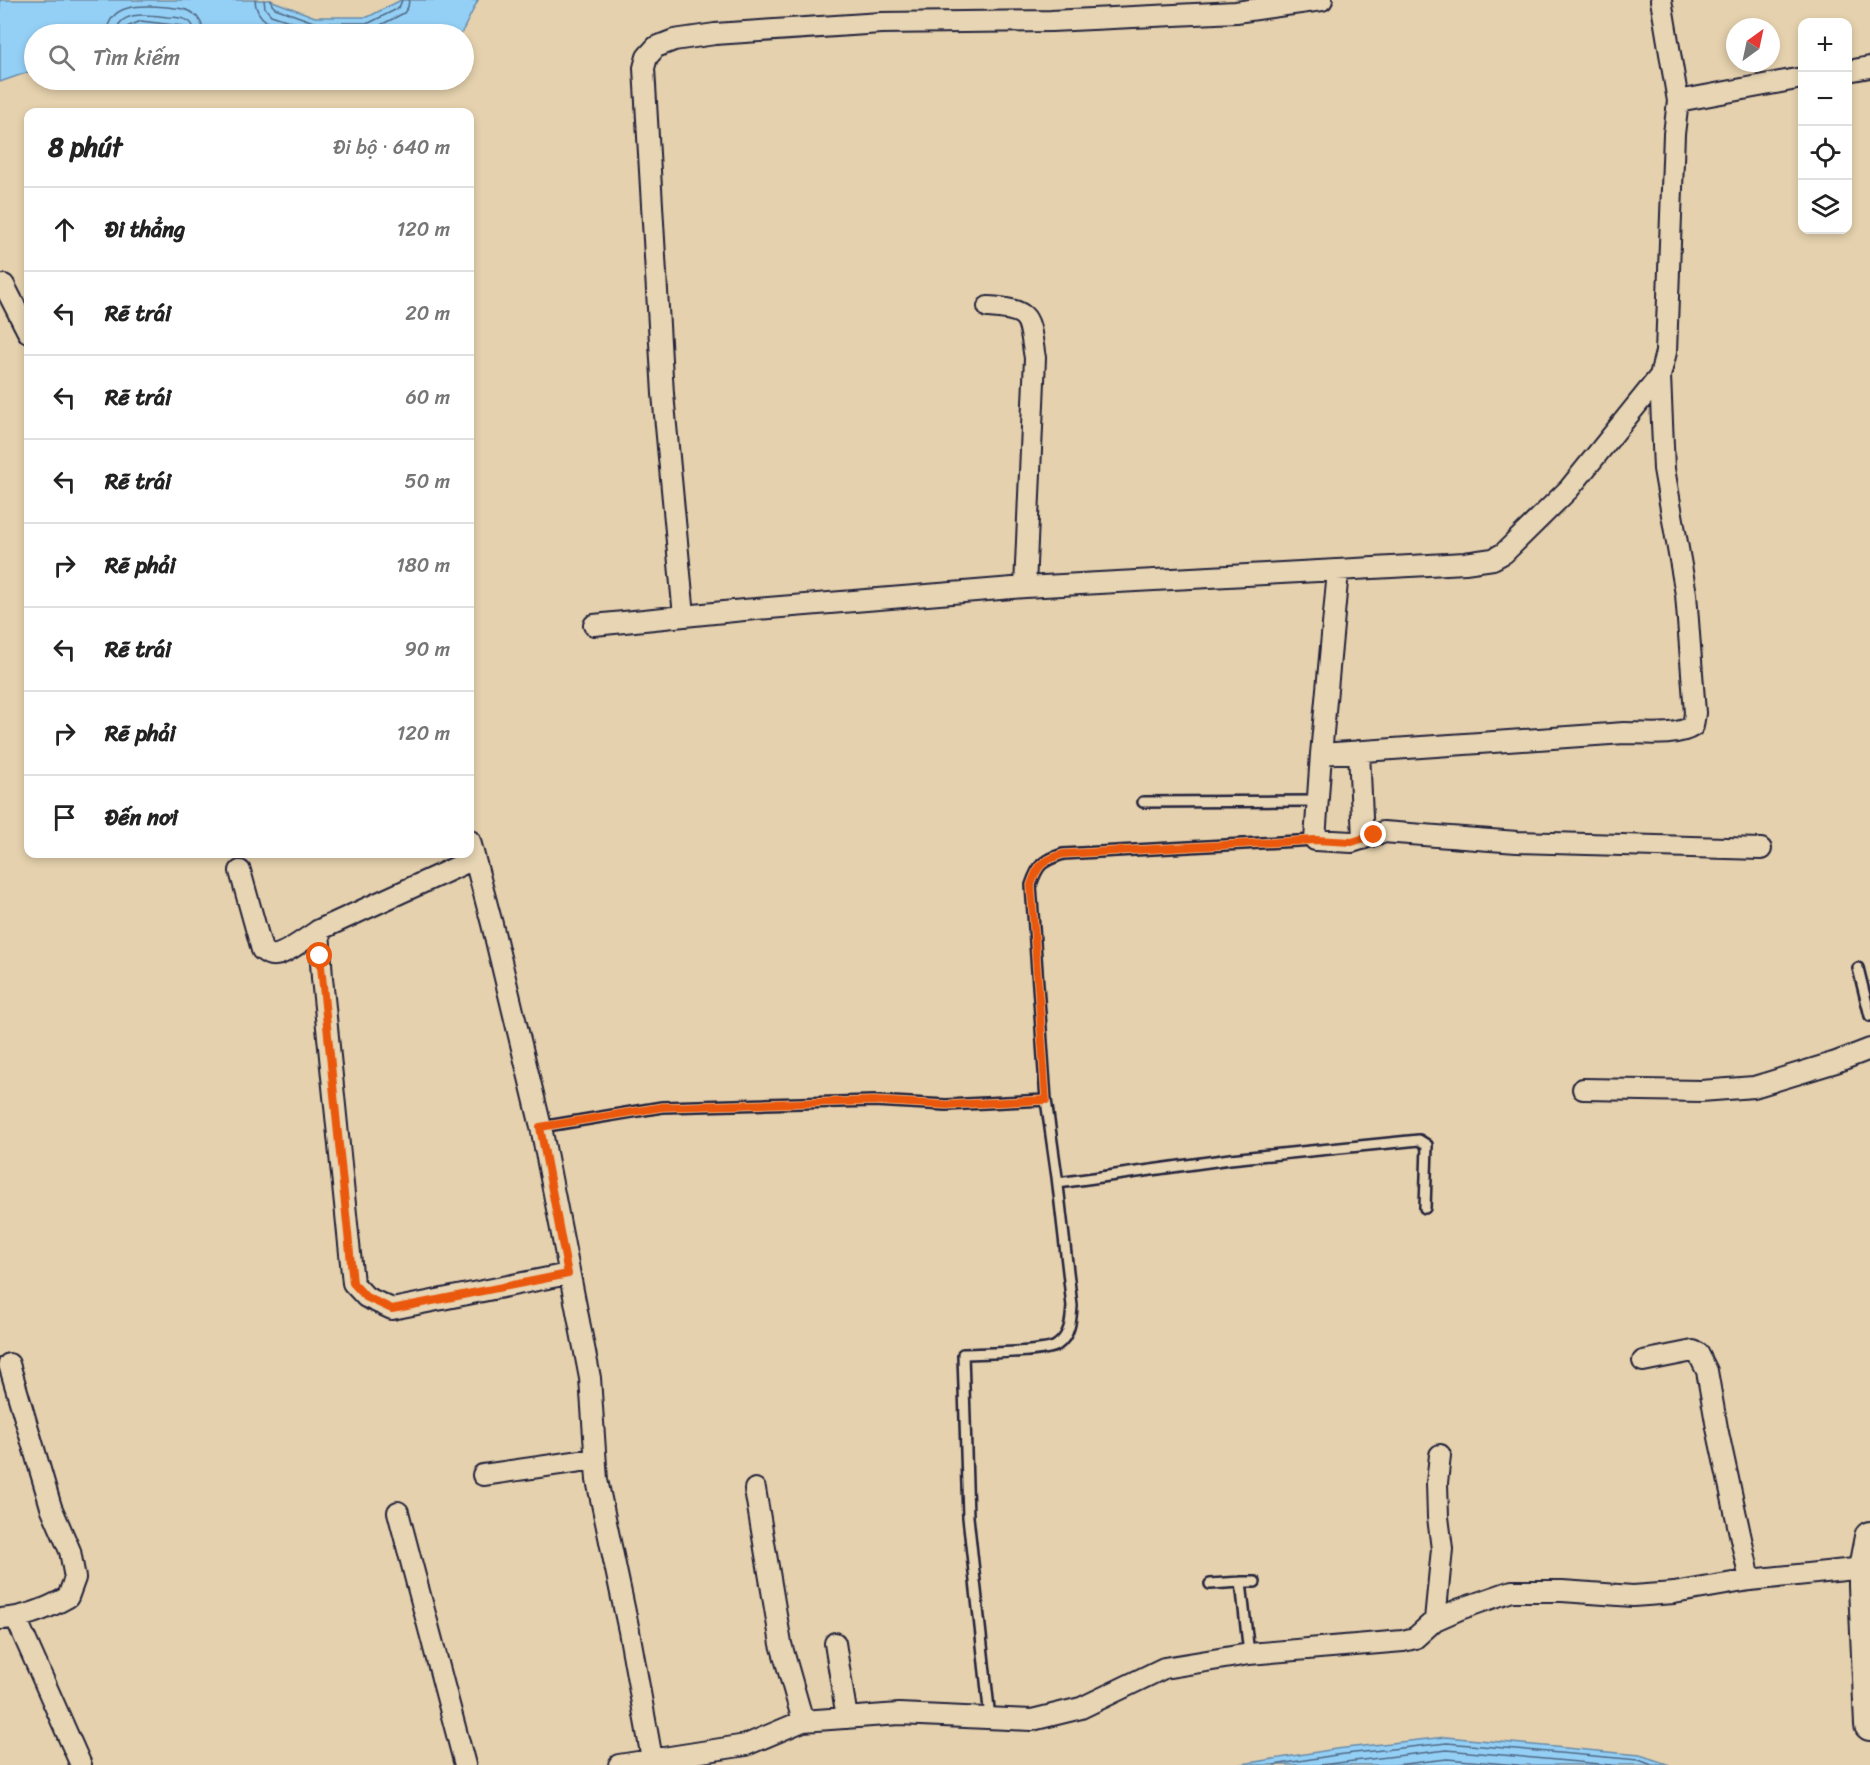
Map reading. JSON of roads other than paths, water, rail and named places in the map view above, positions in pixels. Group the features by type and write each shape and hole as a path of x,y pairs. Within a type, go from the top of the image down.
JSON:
{"main road":[{"path":"1869,1716 1866,1580 1870,1537"}],"street":[{"path":"684,616 663,394 644,68 647,57 656,47 674,40 715,34 881,23 1051,21 1236,12 1322,0"},
{"path":"1321,754 1666,732 1686,730 1693,726 1695,704 1686,594 1664,469 1660,376 1666,352 1674,134 1678,101 1661,0"},
{"path":"1852,70 1870,67"},
{"path":"1678,101 1798,79"},
{"path":"0,286 4,285 24,324"},
{"path":"988,307 1010,308 1026,318 1035,358 1025,587"},
{"path":"594,625 1025,587 1338,571 1465,563 1493,559 1504,553 1569,489 1660,376"},
{"path":"1338,571 1315,840 1357,841 1383,832 1517,842 1761,849"},
{"path":"1357,841 1359,752"},
{"path":"474,857 540,1127 590,1378 597,1480 629,1631 652,1759"},
{"path":"240,871 262,950 275,956 319,930 457,858"},
{"path":"319,930 327,1034 353,1283 366,1297 392,1309 568,1274"},
{"path":"1583,1089 1701,1091 1754,1087 1870,1049"},
{"path":"1643,1361 1693,1351 1702,1358 1707,1371 1750,1580"},
{"path":"9,1364 51,1507 70,1551 75,1578 68,1597 56,1604 8,1619 81,1765"},
{"path":"1435,1620 1442,1549 1437,1483 1440,1455"},
{"path":"483,1475 595,1459"},
{"path":"755,1489 782,1644 803,1721"},
{"path":"398,1512 465,1765"},
{"path":"619,1765 746,1745 803,1721 899,1714 1032,1720 1082,1708 1164,1668 1249,1654 1403,1641 1415,1638 1435,1620 1476,1602 1512,1591 1562,1591 1633,1596 1674,1593 1750,1580 1866,1580"},
{"path":"836,1643 847,1718"}],"lane":[{"path":"1143,802 1318,801"},
{"path":"990,1718 968,1517 963,1354 1052,1348 1065,1337 1071,1323 1072,1306 1046,1100 1031,885 1036,871 1047,860 1063,854 1315,840"},
{"path":"1858,968 1870,1016"},
{"path":"540,1127 662,1107 874,1101 946,1105 1046,1100"},
{"path":"1058,1183 1230,1159 1419,1140 1426,1145 1425,1208"},
{"path":"1241,1582 1249,1654"},
{"path":"1210,1584 1255,1582"}],"water":[{"path":"0,0 270,0 315,17 368,17 401,0 478,0 466,24 24,24 24,74 0,82"},
{"path":"1446,1737 1640,1755 1670,1765 1236,1765 1336,1749"}]}
